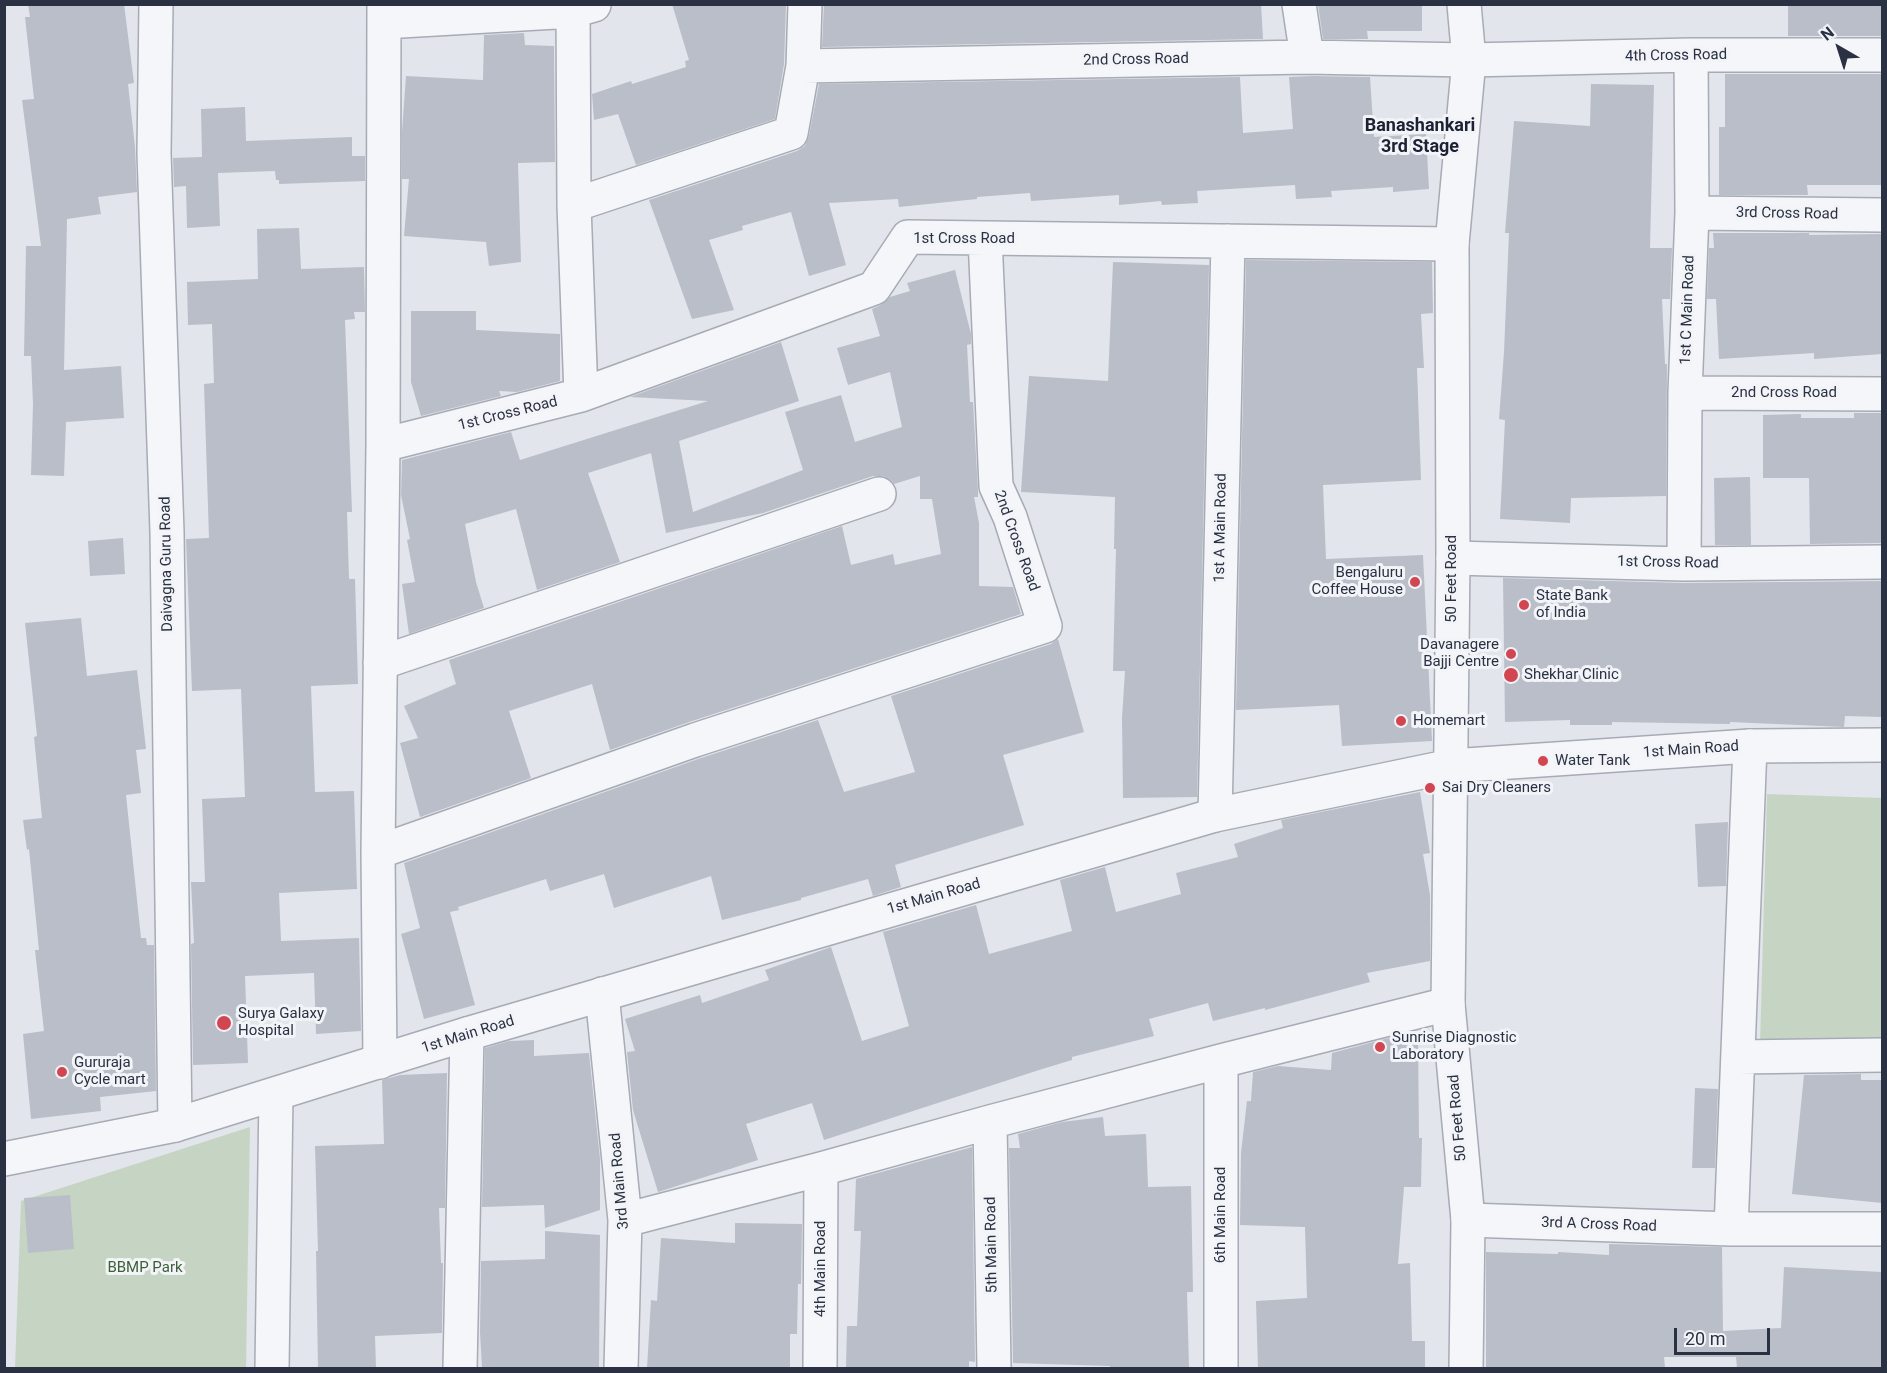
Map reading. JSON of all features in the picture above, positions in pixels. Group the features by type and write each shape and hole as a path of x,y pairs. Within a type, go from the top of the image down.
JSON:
{"street":[{"name":"Daivagna Guru Road","path":"156,4 154,153 167,532 175,1125"},
{"path":"574,205 791,133 803,66 805,4"},
{"path":"1299,4 1307,57"},
{"name":"50 Feet Road","path":"1464,4 1469,60 1452,244 1453,558 1448,1004 1468,1220 1466,1368"},
{"path":"380,1062 378,852 384,445 384,13 581,7 574,205 581,395"},
{"name":"4th Cross Road","path":"1469,60 1691,55 1882,55"},
{"name":"1st C Main Road","path":"1684,564 1685,393 1692,213 1691,55"},
{"name":"2nd Cross Road","path":"803,66 1307,57 1469,60"},
{"name":"3rd Cross Road","path":"1692,213 1882,215"},
{"name":"1st Cross Road","path":"384,445 581,395 874,288 908,237 1452,244"},
{"name":"2nd Cross Road","path":"378,852 695,740 1045,626 1010,517 996,486 985,238"},
{"name":"1st A Main Road","path":"1215,815 1228,241"},
{"name":"2nd Cross Road","path":"1685,393 1882,393"},
{"path":"380,663 879,494"},
{"name":"1st Cross Road","path":"1453,558 1684,564 1882,562"},
{"name":"1st Main Road","path":"4,1159 175,1125 602,994 1215,815 1451,766 1750,746 1882,745"},
{"path":"1731,1229 1750,746"},
{"name":"3rd Main Road","path":"602,994 625,1220 621,1368"},
{"path":"625,1220 1221,1061 1448,1004"},
{"path":"460,1368 468,1034"},
{"path":"1738,1058 1882,1055"},
{"name":"6th Main Road","path":"1221,1061 1221,1368"},
{"path":"272,1368 276,1094"},
{"name":"5th Main Road","path":"990,1122 994,1368"},
{"name":"4th Main Road","path":"820,1368 821,1169"},
{"name":"3rd A Cross Road","path":"1468,1220 1731,1229 1882,1229"}],"green space":[{"path":"1767,794 1882,798 1882,1046 1760,1044"},
{"name":"BBMP Park","path":"250,1127 246,1368 15,1368 21,1201"}],"building":[{"path":"28,4 124,4 134,83 128,84 137,192 98,197 101,214 67,219 64,370 121,366 124,418 66,422 64,476 31,475 33,404 31,356 24,356 26,246 41,246 22,100 34,99 25,17 30,17"},
{"path":"672,4 786,4 784,64 775,119 636,165 618,114 594,120 592,94 686,67 685,61 689,60"},
{"path":"824,4 1261,4 1263,39 822,47"},
{"path":"1318,4 1422,4 1422,31 1367,31 1368,39 1323,39"},
{"path":"1788,4 1882,4 1882,36 1788,36"},
{"path":"524,33 525,45 554,46 555,162 518,163 521,262 489,266 486,242 404,236 409,179 402,179 402,132 406,76 483,80 484,35"},
{"path":"1725,74 1882,74 1882,185 1807,185 1808,195 1719,195 1719,127 1725,127"},
{"path":"1240,77 1243,133 1293,129 1289,77 1370,77 1374,137 1426,134 1429,189 1393,192 1393,187 1331,191 1332,197 1296,199 1295,185 1197,191 1198,203 1162,205 1161,201 1119,205 1119,195 1031,201 1030,193 899,207 898,199 829,203 846,265 809,276 791,212 742,226 743,230 709,240 734,310 692,319 649,200 797,151 805,146 819,84"},
{"path":"1591,84 1654,85 1650,248 1672,248 1670,299 1662,299 1665,364 1667,364 1666,496 1571,498 1570,523 1500,519 1505,420 1499,419 1509,233 1505,233 1514,121 1590,126"},
{"path":"245,107 246,141 352,137 352,156 365,156 365,181 279,184 275,171 218,173 220,226 187,228 186,186 174,187 173,158 202,157 201,109"},
{"path":"299,228 301,269 364,267 365,312 354,312 355,319 345,320 352,512 347,512 349,579 355,579 358,684 311,686 315,792 354,791 357,889 279,893 281,941 359,938 361,1031 316,1034 314,973 245,976 248,1063 193,1065 191,944 194,943 191,882 205,882 202,799 245,797 241,689 192,691 186,539 209,538 204,384 214,383 212,324 188,325 187,282 258,279 257,229"},
{"path":"1713,233 1882,234 1882,354 1814,359 1814,353 1719,359 1716,299 1707,299 1709,248 1714,248"},
{"path":"1246,260 1432,262 1433,313 1421,314 1424,368 1417,368 1421,480 1323,485 1326,559 1423,555 1432,741 1342,746 1339,705 1236,710"},
{"path":"1113,262 1209,265 1197,797 1123,798 1122,718 1125,671 1113,671 1115,497 1021,492 1029,376 1108,381"},
{"path":"955,270 971,334 971,344 967,345 978,491 978,497 974,497 979,523 979,586 1013,587 1021,614 610,750 592,684 509,711 531,778 420,817 400,743 418,738 404,706 456,684 449,660 842,526 851,565 893,554 895,565 941,554 932,499 920,499 920,476 894,484 883,476 873,476 763,513 666,533 651,453 588,473 620,562 537,590 516,509 465,524 476,582 484,608 409,634 402,584 415,582 407,540 410,539 401,495 402,460 511,432 520,460 708,401 630,397 781,342 799,401 679,441 693,512 803,470 785,412 841,395 855,442 902,427 890,372 848,385 837,348 880,336 872,309 890,297 910,291 907,283"},
{"path":"411,311 476,311 476,330 560,334 560,381 517,392 499,391 501,396 421,416 411,382"},
{"path":"1854,413 1882,413 1882,543 1810,544 1809,478 1763,478 1763,415 1801,414 1801,418 1854,418"},
{"path":"1750,477 1751,545 1715,545 1714,478"},
{"path":"123,538 125,574 90,576 88,541"},
{"path":"1503,578 1684,583 1882,581 1882,717 1845,716 1844,727 1730,722 1730,724 1612,722 1612,725 1570,725 1570,720 1505,722"},
{"path":"81,618 87,676 137,670 146,749 136,750 141,793 126,795 141,938 146,938 147,945 154,945 156,1091 100,1097 101,1111 31,1119 23,1034 44,1031 35,950 39,950 29,849 27,850 23,820 42,818 34,737 37,736 25,623"},
{"path":"1058,639 1084,732 1003,755 1024,825 895,865 901,887 873,896 868,879 801,898 801,900 722,920 711,876 614,908 604,874 550,891 546,879 458,907 459,910 450,912 475,1005 424,1019 401,934 420,928 404,863 701,758 818,720 844,792 915,772 891,696 1051,644"},
{"path":"1420,792 1430,853 1423,854 1430,895 1430,961 1367,973 1370,982 1265,1010 1265,1008 1213,1021 1208,1003 1149,1019 1154,1036 1072,1057 1072,1060 824,1140 812,1103 746,1124 758,1160 658,1192 633,1110 627,1052 635,1051 625,1019 700,995 702,1003 769,980 765,970 831,947 862,1041 909,1026 883,932 976,905 989,954 1072,931 1060,880 1105,867 1116,912 1181,894 1176,873 1238,857 1234,844 1283,828 1281,820"},
{"path":"1728,822 1726,886 1698,887 1695,824"},
{"path":"1400,1035 1418,1035 1419,1138 1422,1138 1421,1187 1404,1187 1398,1264 1410,1263 1412,1341 1425,1341 1425,1368 1258,1368 1256,1301 1307,1298 1305,1227 1240,1225 1241,1153 1247,1101 1251,1101 1253,1072 1278,1066 1331,1070 1332,1053"},
{"path":"534,1040 534,1056 589,1053 600,1159 600,1210 545,1228 544,1205 482,1207 485,1048 509,1041"},
{"path":"447,1073 445,1208 439,1208 441,1263 443,1263 442,1333 375,1336 376,1368 318,1368 315,1146 384,1144 382,1080 400,1075"},
{"path":"1861,1074 1861,1080 1882,1080 1882,1203 1792,1194 1804,1075"},
{"path":"1695,1088 1718,1089 1715,1168 1692,1168"},
{"path":"1103,1117 1105,1136 1146,1134 1148,1187 1191,1186 1193,1292 1187,1292 1189,1368 1110,1368 1110,1366 1013,1363 1009,1148 1020,1148 1018,1134 1062,1122"},
{"path":"972,1147 975,1362 969,1361 969,1368 846,1368 847,1326 857,1326 861,1231 854,1231 856,1179"},
{"path":"70,1195 74,1249 28,1253 24,1198"},
{"path":"735,1223 802,1224 797,1334 790,1334 790,1368 647,1368 651,1300 657,1301 661,1238 735,1243"},
{"path":"545,1231 600,1235 599,1368 482,1368 481,1261 545,1259"},
{"path":"1609,1244 1722,1247 1723,1331 1781,1328 1784,1267 1882,1272 1882,1368 1737,1368 1736,1357 1664,1357 1665,1368 1486,1368 1486,1252 1609,1255"}],"place":[{"name":"Bengaluru Coffee House","path":"1415,582"},
{"name":"State Bank of India","path":"1524,605"},
{"name":"Davanagere Bajji Centre","path":"1511,654"},
{"name":"Shekhar Clinic","path":"1511,675"},
{"name":"Homemart","path":"1401,721"},
{"name":"Water Tank","path":"1543,761"},
{"name":"Sai Dry Cleaners","path":"1430,788"},
{"name":"Surya Galaxy Hospital","path":"224,1023"},
{"name":"Sunrise Diagnostic Laboratory","path":"1380,1047"},
{"name":"Gururaja Cycle mart","path":"62,1072"}],"district":[{"name":"Banashankari 3rd Stage","path":"1420,136"}]}
